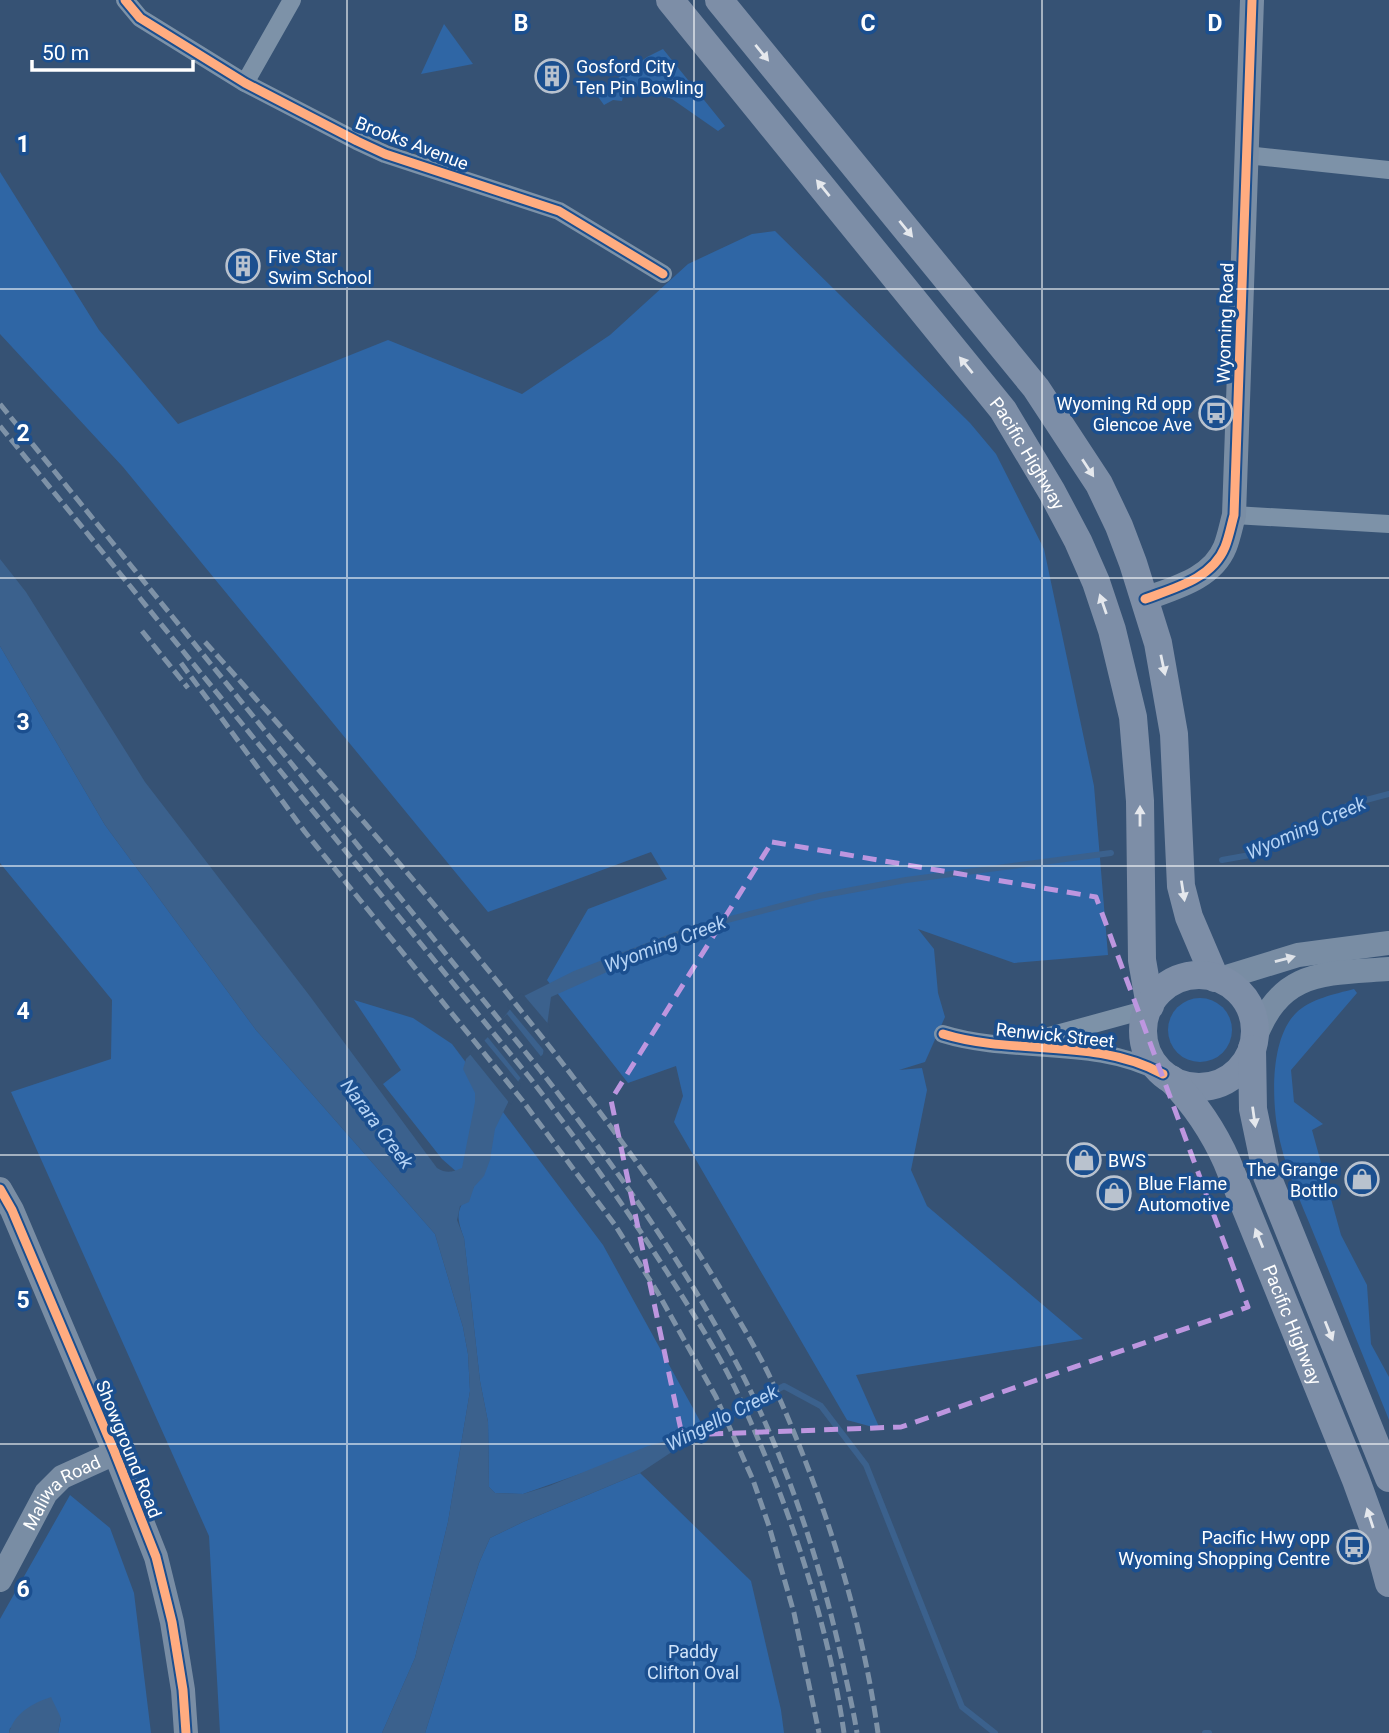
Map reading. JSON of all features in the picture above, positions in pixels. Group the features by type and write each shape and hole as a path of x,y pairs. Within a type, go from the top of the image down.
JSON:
{"main road":[{"name":"Pacific Highway","path":"670,0 1003,410 1078,541 1096,582 1112,630 1133,717 1140,801 1142,960 1149,1007"},
{"path":"719,0 1036,388 1099,484 1119,526 1145,599 1165,673 1174,734 1183,895 1189,916 1217,979"},
{"path":"1133,717 1138,686 1132,622 1136,608 1145,599"},
{"path":"1197,975 1217,979 1238,992 1249,1006 1255,1023 1253,1045 1237,1072 1214,1085 1196,1087 1167,1076 1152,1060 1145,1044 1144,1026 1149,1007 1164,988 1180,979 1197,975"},
{"name":"Pacific Highway","path":"1253,1045 1253,1109 1267,1176 1389,1478"},
{"name":"Pacific Highway","path":"1167,1076 1186,1094 1209,1125 1227,1162 1356,1479 1376,1535 1389,1583"}],"street":[{"name":"Brooks Avenue","path":"125,0 140,18 245,83 385,154 559,211 663,274"},
{"path":"245,83 292,0"},
{"name":"Wyoming Road","path":"1145,599 1184,584 1206,571 1225,547 1234,515 1252,0"},
{"path":"1246,155 1389,170"},
{"path":"1234,515 1389,524"},
{"path":"1217,979 1298,955 1382,947"},
{"path":"1253,1045 1269,1009 1292,985 1332,974 1389,969"},
{"name":"Renwick Street","path":"1010,1045 1090,1027 1149,1007"},
{"name":"Renwick Street","path":"943,1034 980,1044 1050,1048 1125,1058 1147,1065 1167,1076"},
{"name":"Showground Road","path":"0,1189 12,1210 156,1557 172,1622 183,1690 186,1733"},
{"name":"Maliwa Road","path":"0,1580 46,1493 62,1477 115,1453"}],"highlighted area":[{"path":"772,842 1096,897 1248,1307 901,1427 682,1435 611,1100"}],"green space":[{"path":"444,24 473,64 421,74"},
{"path":"663,49 725,126 718,131 672,99 626,83 622,101 613,100 604,105 596,94 647,57"},
{"path":"0,172 99,330 178,424 388,340 522,394 610,335 688,264 752,234 775,231 970,423 996,454 1044,549 1094,786 1108,955 1014,963 918,929 934,949 938,993 945,1017 925,1062 899,1070 922,1068 927,1090 911,1170 927,1206 1083,1339 856,1375 880,1429 847,1420 674,1122 683,1096 676,1066 628,1083 547,980 588,909 667,879 651,852 488,912 123,467 0,334"},
{"path":"0,646 105,825 256,1030 435,1234 463,1327 470,1391 448,1522 415,1658 382,1733 220,1733 209,1536 11,1092 111,1059 112,1000 0,863"},
{"path":"1354,989 1357,993 1291,1070 1294,1102 1323,1124 1312,1130 1341,1235 1367,1285 1371,1344 1389,1377 1389,1420 1293,1183 1283,1155 1275,1113 1275,1067 1288,1024 1296,1013 1308,1004"},
{"path":"1194,998 1206,998 1223,1007 1230,1018 1230,1042 1223,1053 1206,1062 1194,1062 1182,1057 1173,1048 1168,1036 1168,1024 1173,1012 1182,1003"},
{"path":"354,1000 413,1018 452,1044 603,1245 705,1430 523,1494 495,1493 489,1487 488,1422 480,1381 464,1238 459,1222 461,1206 474,1187 442,1159 383,1084 401,1070"},
{"name":"Paddy Clifton Oval","path":"640,1473 751,1581 784,1733 425,1733 479,1563 490,1538"},
{"path":"70,1495 110,1528 134,1593 151,1733 58,1733 61,1718 10,1728 9,1733 0,1733 0,1619"}],"water":[{"name":"Narara Creek","path":"0,559 26,592 145,782 309,995 437,1168 450,1172 462,1168 475,1102 475,1093 463,1069 466,1059 490,1035 518,999 574,971 696,924 708,923 701,930 551,997 543,1054 519,1080 495,1129 490,1160 484,1176 474,1187 469,1202 460,1206 457,1220 464,1238 480,1381 488,1422 489,1487 495,1493 523,1494 648,1446 705,1430 640,1473 490,1538 479,1563 425,1733 382,1733 415,1658 448,1522 470,1391 463,1327 435,1234 256,1030 105,825 0,646"},
{"path":"51,1697 61,1718 58,1733 9,1733 20,1714"}],"pier":[{"path":"522,993 550,1026 546,1053 507,1006"},
{"path":"507,1014 543,1059 523,1081 486,1035"},
{"path":"484,1040 521,1085 511,1105 469,1053"}],"waterway":[{"name":"Wyoming Creek","path":"1222,860 1250,855 1351,804 1389,794"},
{"name":"Wyoming Creek","path":"700,927 819,896 906,880 1111,853"},
{"name":"Wingello Creek","path":"698,1433 784,1386 821,1406 866,1465 962,1707 995,1733"}],"railway":[{"path":"0,404 540,1070 590,1135 661,1236 705,1306 745,1379 780,1457 821,1578 857,1733"},
{"path":"0,426 530,1078 667,1272 727,1371 787,1511 827,1646 844,1733"},
{"path":"142,631 188,688"},
{"path":"205,642 382,844 511,998 623,1143 709,1270 770,1377 806,1463 850,1596 871,1687 878,1733"},
{"path":"181,663 305,832 522,1100 615,1225 658,1293 716,1397 753,1480 794,1613 819,1733"}],"cycle path":[{"path":"125,0 140,18 245,83 357,141 385,154 559,211 663,274"},
{"path":"1145,599 1191,581 1211,567 1225,547 1234,515 1252,0"},
{"path":"943,1034 970,1041 1110,1055 1163,1074"},
{"path":"0,1189 12,1210 156,1557 172,1622 183,1690 186,1733"}],"place":[{"name":"Gosford City Ten Pin Bowling","path":"552,76"},
{"name":"Five Star Swim School","path":"243,266"},
{"name":"Wyoming Rd opp Glencoe Ave","path":"1216,413"},
{"name":"BWS","path":"1084,1160"},
{"name":"The Grange Bottlo","path":"1362,1179"},
{"name":"Blue Flame Automotive","path":"1114,1193"},
{"name":"Pacific Hwy opp Wyoming Shopping Centre","path":"1354,1547"}]}
